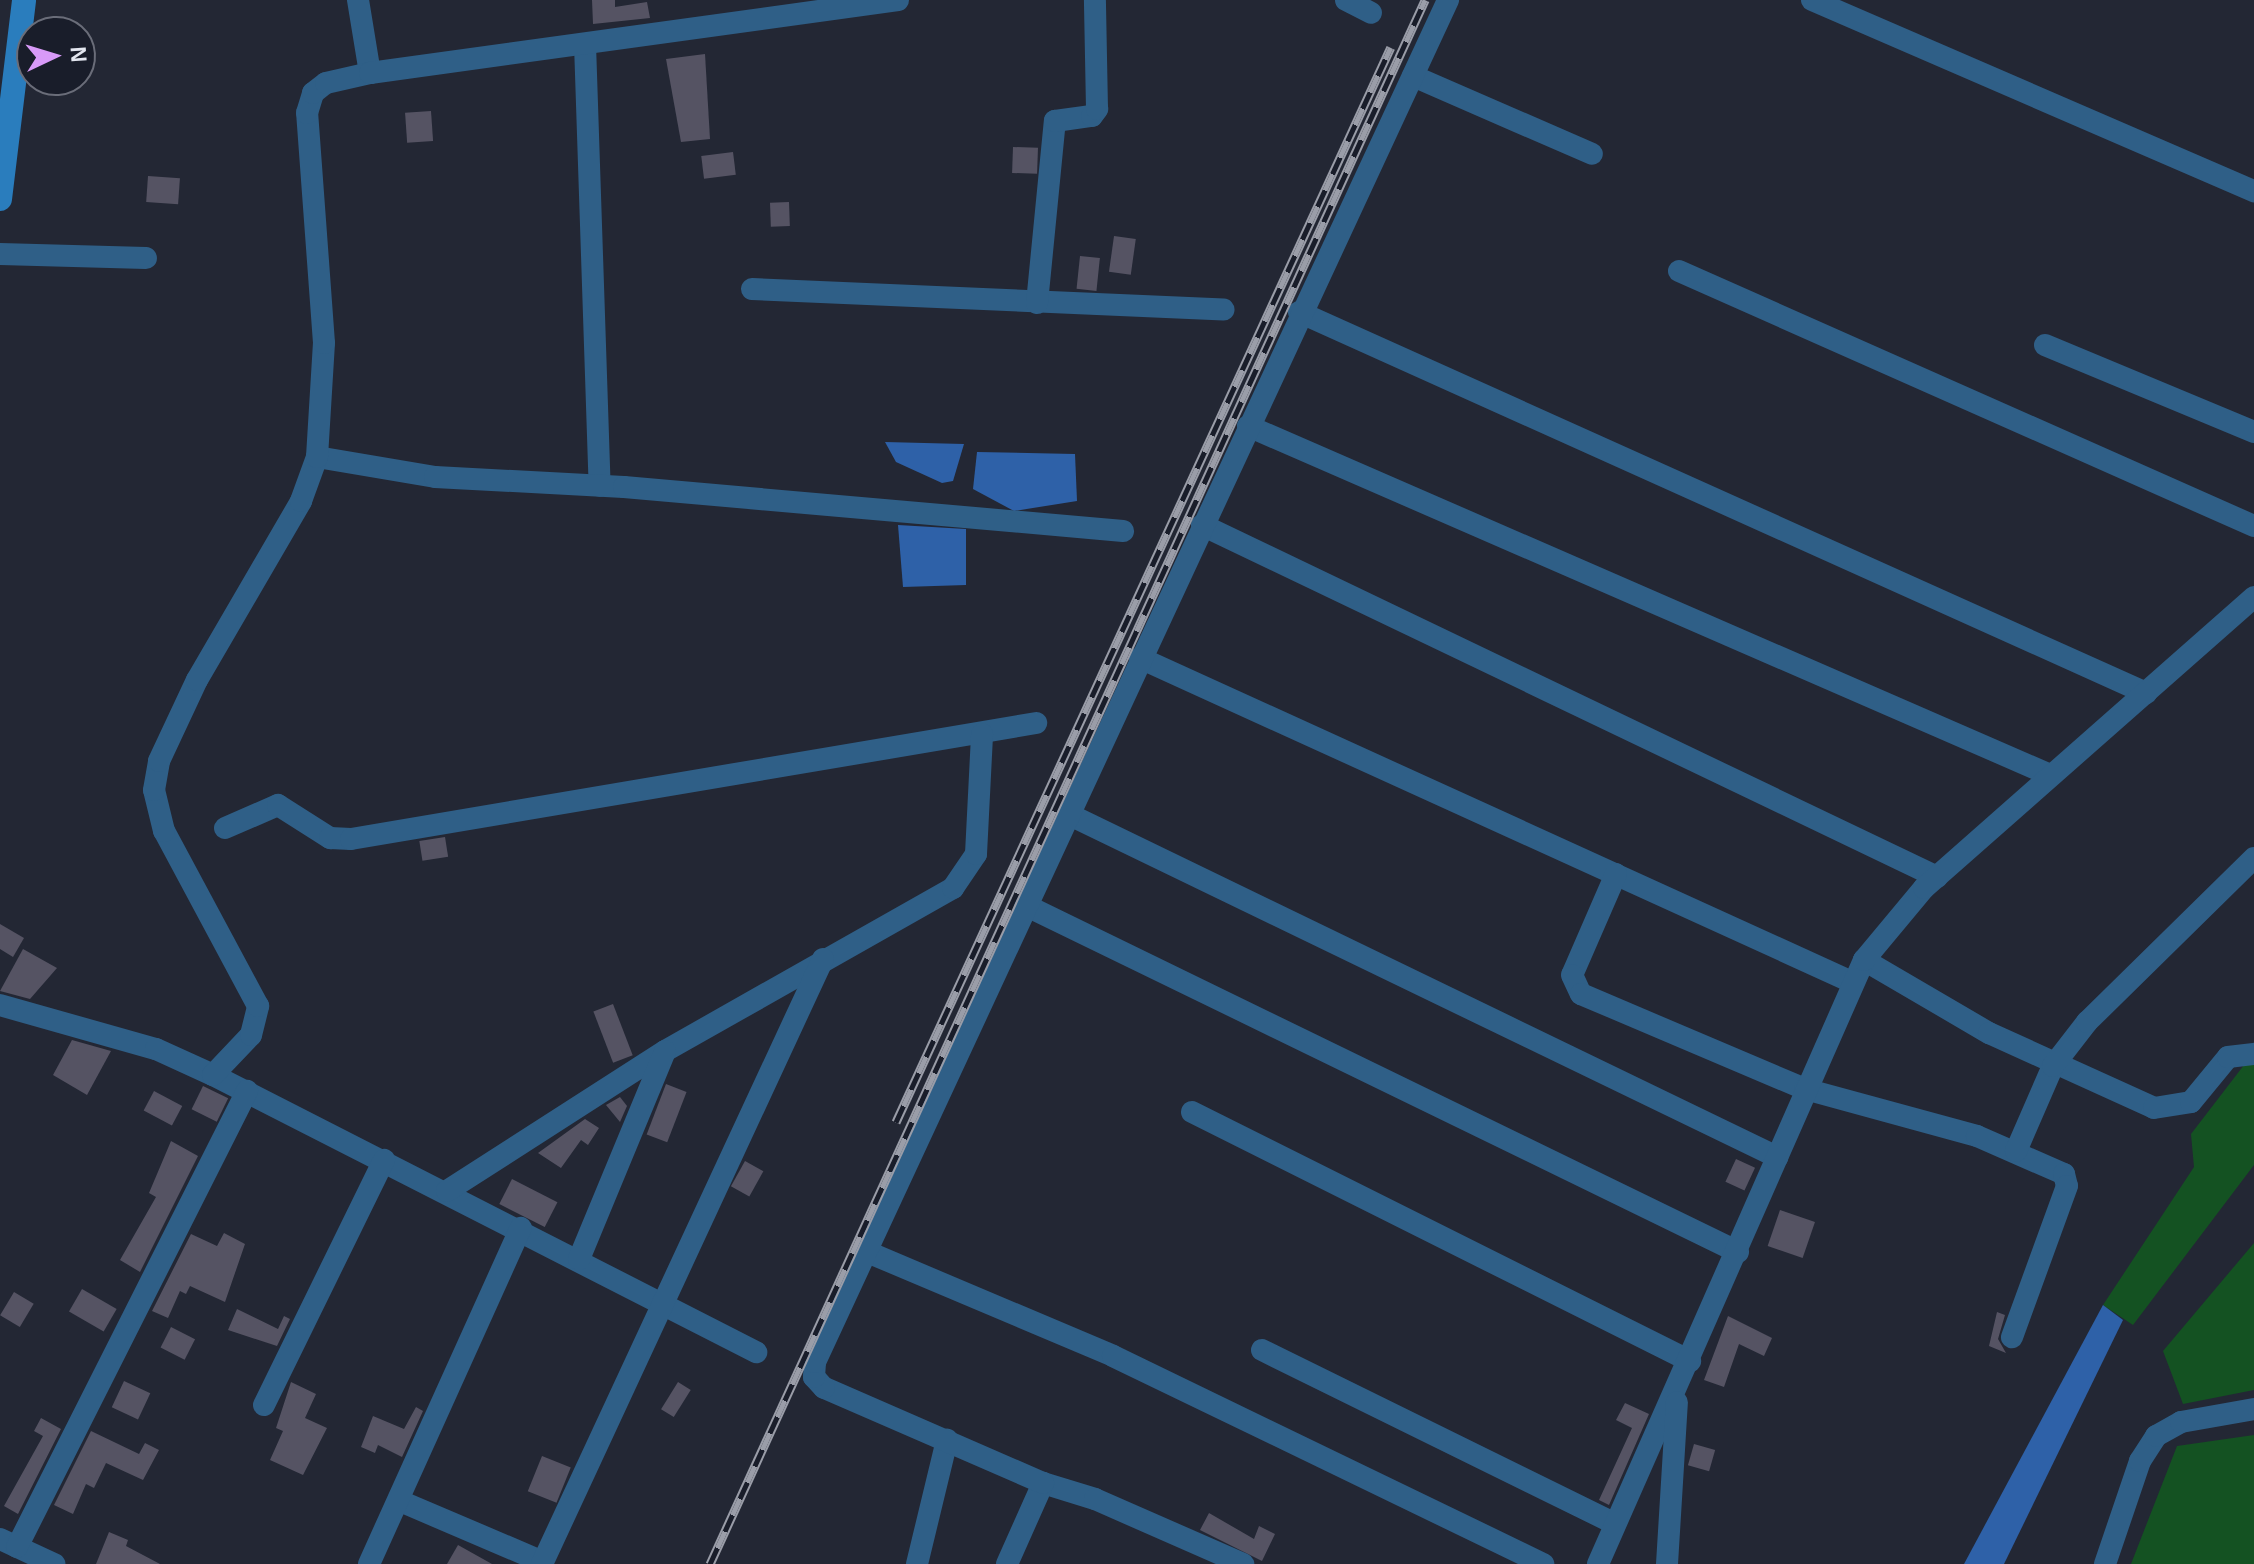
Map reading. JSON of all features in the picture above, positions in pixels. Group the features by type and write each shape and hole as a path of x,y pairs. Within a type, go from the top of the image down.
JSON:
{"main road":[{"path":"0,199 24,0"}],"street":[{"path":"358,0 370,73"},
{"path":"213,1075 251,1035 258,1006 164,831 154,790 159,761 197,680 301,501 317,457 324,343 307,113 313,93 326,83 370,73 585,44 813,6 898,0"},
{"path":"1037,303 1055,121 1092,116 1097,109 1095,0"},
{"path":"1346,0 1371,13"},
{"path":"1243,1564 1095,1499 1043,1483 824,1388 814,1377 815,1362 1299,312 1448,0"},
{"path":"1812,0 2254,191"},
{"path":"585,44 600,486"},
{"path":"1413,76 1592,154"},
{"path":"0,254 146,258"},
{"path":"1679,271 2254,526"},
{"path":"752,289 1224,310"},
{"path":"1299,312 2146,693"},
{"path":"2045,345 2254,432"},
{"path":"1248,426 2048,774"},
{"path":"317,457 435,477 600,486 1123,531"},
{"path":"1202,525 1937,877"},
{"path":"1598,1564 1614,1523 1678,1390 1805,1089 1864,960 1937,877 2048,774 2146,693 2254,597"},
{"path":"1140,658 1852,982"},
{"path":"225,828 278,805 330,838 351,839 1036,723"},
{"path":"447,1191 665,1051 824,958 953,888 969,874 976,854 982,734"},
{"path":"1068,814 1777,1157"},
{"path":"2016,1151 2053,1066 2141,966 2254,858"},
{"path":"1616,874 1576,964 1574,986 1805,1089 2016,1151 2067,1179 2012,1337"},
{"path":"1025,905 1738,1252"},
{"path":"400,1501 543,1563 824,958"},
{"path":"1864,960 2053,1066 2126,1099 2175,1108 2191,1102 2228,1057 2254,1054"},
{"path":"0,1005 156,1049 213,1075 521,1228 756,1352"},
{"path":"579,1259 665,1051"},
{"path":"54,1564 9,1543 247,1091"},
{"path":"1192,1112 1690,1361"},
{"path":"264,1405 384,1160"},
{"path":"369,1564 521,1228"},
{"path":"865,1251 1113,1356 1543,1564"},
{"path":"1262,1350 1614,1523"},
{"path":"1667,1564 1678,1390"},
{"path":"2105,1564 2140,1461 2156,1436 2181,1422 2254,1409"},
{"path":"917,1564 947,1440"},
{"path":"1015,1561 1043,1483"}],"green space":[{"path":"2254,1052 2254,1165 2133,1325 2103,1305 2194,1167 2191,1134"},
{"path":"2254,1243 2254,1390 2183,1404 2163,1351"},
{"path":"2254,1435 2254,1564 2131,1564 2177,1446"}],"water":[{"path":"885,442 964,444 953,481 942,483 896,462"},
{"path":"977,452 1075,454 1077,501 1014,511 973,489"},
{"path":"898,525 966,529 966,585 903,587"},
{"path":"2103,1305 2123,1320 2004,1564 1964,1564"}],"building":[{"path":"592,0 615,0 615,7 647,2 650,18 593,24"},
{"path":"705,54 710,139 681,142 666,59"},
{"path":"431,111 433,141 407,143 405,113"},
{"path":"1013,147 1038,148 1037,174 1012,173"},
{"path":"733,152 736,175 704,179 701,156"},
{"path":"148,176 180,178 178,204 146,202"},
{"path":"789,202 790,226 771,227 770,203"},
{"path":"1114,236 1136,239 1131,275 1109,272"},
{"path":"1080,256 1100,258 1096,291 1077,289"},
{"path":"445,837 448,857 422,861 419,841"},
{"path":"0,924 24,938 13,957 0,949"},
{"path":"23,949 57,968 30,999 0,991"},
{"path":"613,1004 633,1055 613,1063 593,1012"},
{"path":"72,1040 111,1051 87,1095 53,1075"},
{"path":"666,1084 687,1092 667,1142 647,1134"},
{"path":"203,1086 228,1098 217,1122 192,1109"},
{"path":"154,1091 182,1106 172,1125 144,1110"},
{"path":"620,1097 627,1106 620,1122 606,1105"},
{"path":"585,1119 599,1128 588,1145 581,1140 561,1168 538,1153"},
{"path":"171,1141 198,1156 140,1272 120,1260 156,1197 149,1193"},
{"path":"1736,1159 1755,1168 1744,1191 1725,1182"},
{"path":"745,1161 763,1171 749,1197 731,1186"},
{"path":"512,1179 557,1202 545,1227 499,1204"},
{"path":"1780,1210 1815,1222 1803,1258 1768,1246"},
{"path":"224,1233 245,1244 225,1302 190,1286 186,1294 180,1291 168,1318 152,1311 191,1234 217,1246"},
{"path":"82,1289 117,1309 104,1332 69,1312"},
{"path":"14,1292 34,1304 20,1327 0,1315"},
{"path":"237,1309 278,1329 284,1316 290,1319 277,1346 228,1330"},
{"path":"1997,1312 2005,1315 1998,1339 2006,1353 1989,1346"},
{"path":"1728,1316 1772,1338 1764,1356 1739,1344 1724,1387 1704,1380"},
{"path":"171,1327 195,1339 185,1360 161,1347"},
{"path":"124,1381 150,1393 138,1420 112,1407"},
{"path":"291,1382 316,1394 305,1418 327,1428 303,1475 270,1460 283,1431 276,1428"},
{"path":"678,1382 691,1390 674,1417 661,1409"},
{"path":"1625,1403 1649,1414 1609,1505 1599,1500 1632,1428 1616,1420"},
{"path":"416,1407 423,1411 402,1457 378,1445 375,1453 361,1447 373,1416 404,1429"},
{"path":"41,1418 61,1429 18,1514 4,1506 43,1436 34,1431"},
{"path":"91,1431 139,1454 145,1443 159,1450 143,1480 106,1463 94,1488 86,1484 73,1514 54,1505"},
{"path":"1694,1444 1715,1450 1709,1471 1688,1465"},
{"path":"542,1456 571,1468 557,1503 528,1491"},
{"path":"1209,1513 1254,1539 1259,1526 1275,1534 1262,1561 1200,1530"},
{"path":"109,1532 128,1540 126,1546 160,1564 96,1564"},
{"path":"458,1545 492,1564 447,1564"}],"railway":[{"path":"710,1564 1425,0"},
{"path":"896,1122 1391,47"}]}
